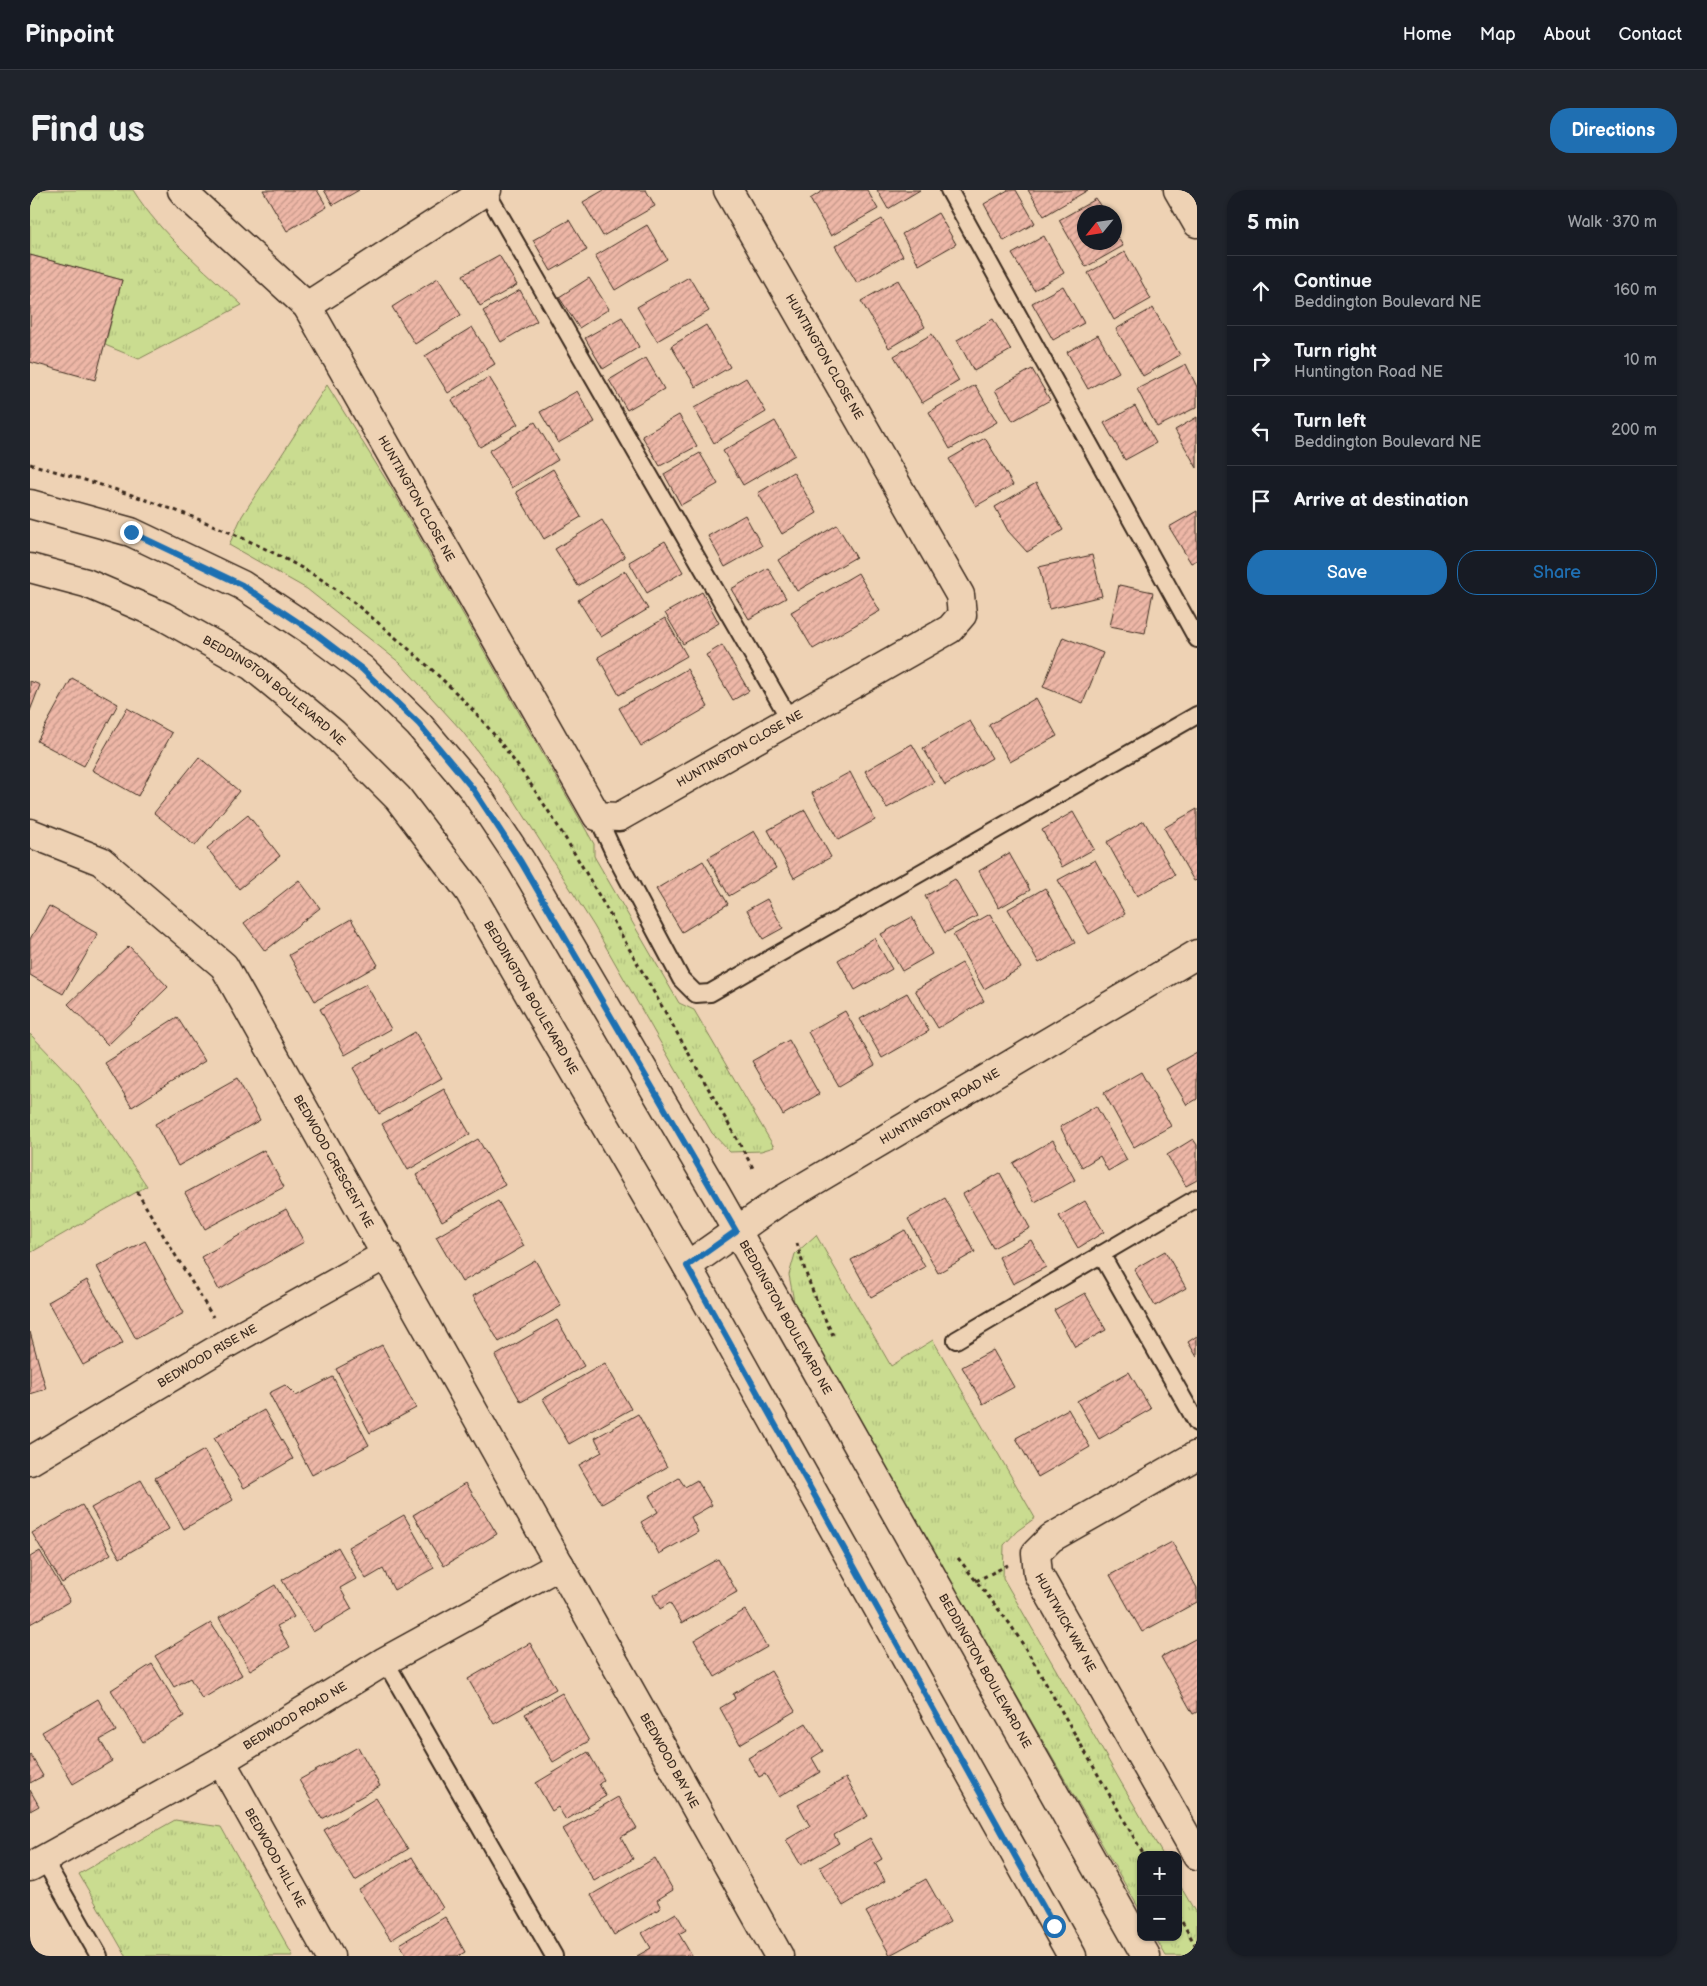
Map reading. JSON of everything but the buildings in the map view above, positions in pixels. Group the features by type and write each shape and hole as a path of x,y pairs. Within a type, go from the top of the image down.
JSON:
{"street":[{"name":"HUNTINGTON CLOSE NE","path":"182,190 307,306 597,816 619,817 950,629 962,615 960,594 728,190"},
{"path":"307,306 487,190"},
{"path":"1178,190 1197,223"},
{"name":"BEDDINGTON BOULEVARD NE","path":"30,504 131,532 242,585 313,632 362,669 419,724 473,789 521,862 736,1231 1146,1956"},
{"name":"BEDDINGTON BOULEVARD NE","path":"30,568 86,583 163,616 252,666 333,733 398,798 469,890 687,1266 1072,1956"},
{"name":"BEDWOOD CRESCENT NE","path":"30,833 101,862 224,966 560,1565"},
{"name":"HUNTINGTON ROAD NE","path":"687,1266 775,1204 1197,954"},
{"name":"BEDWOOD RISE NE","path":"30,1461 228,1343 387,1254"},
{"name":"HUNTWICK WAY NE","path":"1197,1455 1051,1538 1036,1553 1038,1574 1197,1855"},
{"name":"BEDWOOD ROAD NE","path":"37,1864 221,1761 385,1661 560,1565"},
{"name":"BEDWOOD BAY NE","path":"560,1565 779,1956"},
{"name":"BEDWOOD HILL NE","path":"221,1761 330,1956"}],"lane":[{"path":"487,190 790,720"},
{"path":"949,190 1197,639"},
{"path":"597,816 615,855 681,979 696,994 710,993 1197,715"},
{"path":"956,1340 1197,1198"},
{"path":"1101,1254 1197,1423"},
{"path":"385,1661 554,1956"},
{"path":"37,1864 99,1956"}],"path":[{"path":"137,1192 228,1343"},
{"path":"797,1243 803,1266 836,1342"},
{"path":"952,1550 1010,1624 1024,1646 1142,1851"},
{"path":"1182,1922 1197,1948"}],"green space":[{"path":"30,190 133,190 156,222 170,237 242,305 139,359 105,345 122,280 30,255"},
{"path":"327,385 393,491 594,844 594,856 679,1003 694,1010 774,1147 761,1151 730,1152 712,1133 594,926 513,798 462,731 400,663 307,589 229,545 242,516"},
{"path":"30,1034 77,1083 147,1186 30,1253"},
{"path":"816,1235 891,1366 933,1340 1035,1518 1017,1531 1004,1545 1003,1578 1161,1851 1137,1851 1137,1905 796,1312 789,1275 795,1254"},
{"path":"175,1820 221,1827 293,1956 126,1956 79,1874"},
{"path":"1182,1889 1197,1915 1197,1956 1166,1956 1157,1941 1182,1941"}],"route":[{"path":"131,532 242,585 313,632 362,669 419,724 473,789 521,862 736,1231 687,1266 1054,1926"}]}
